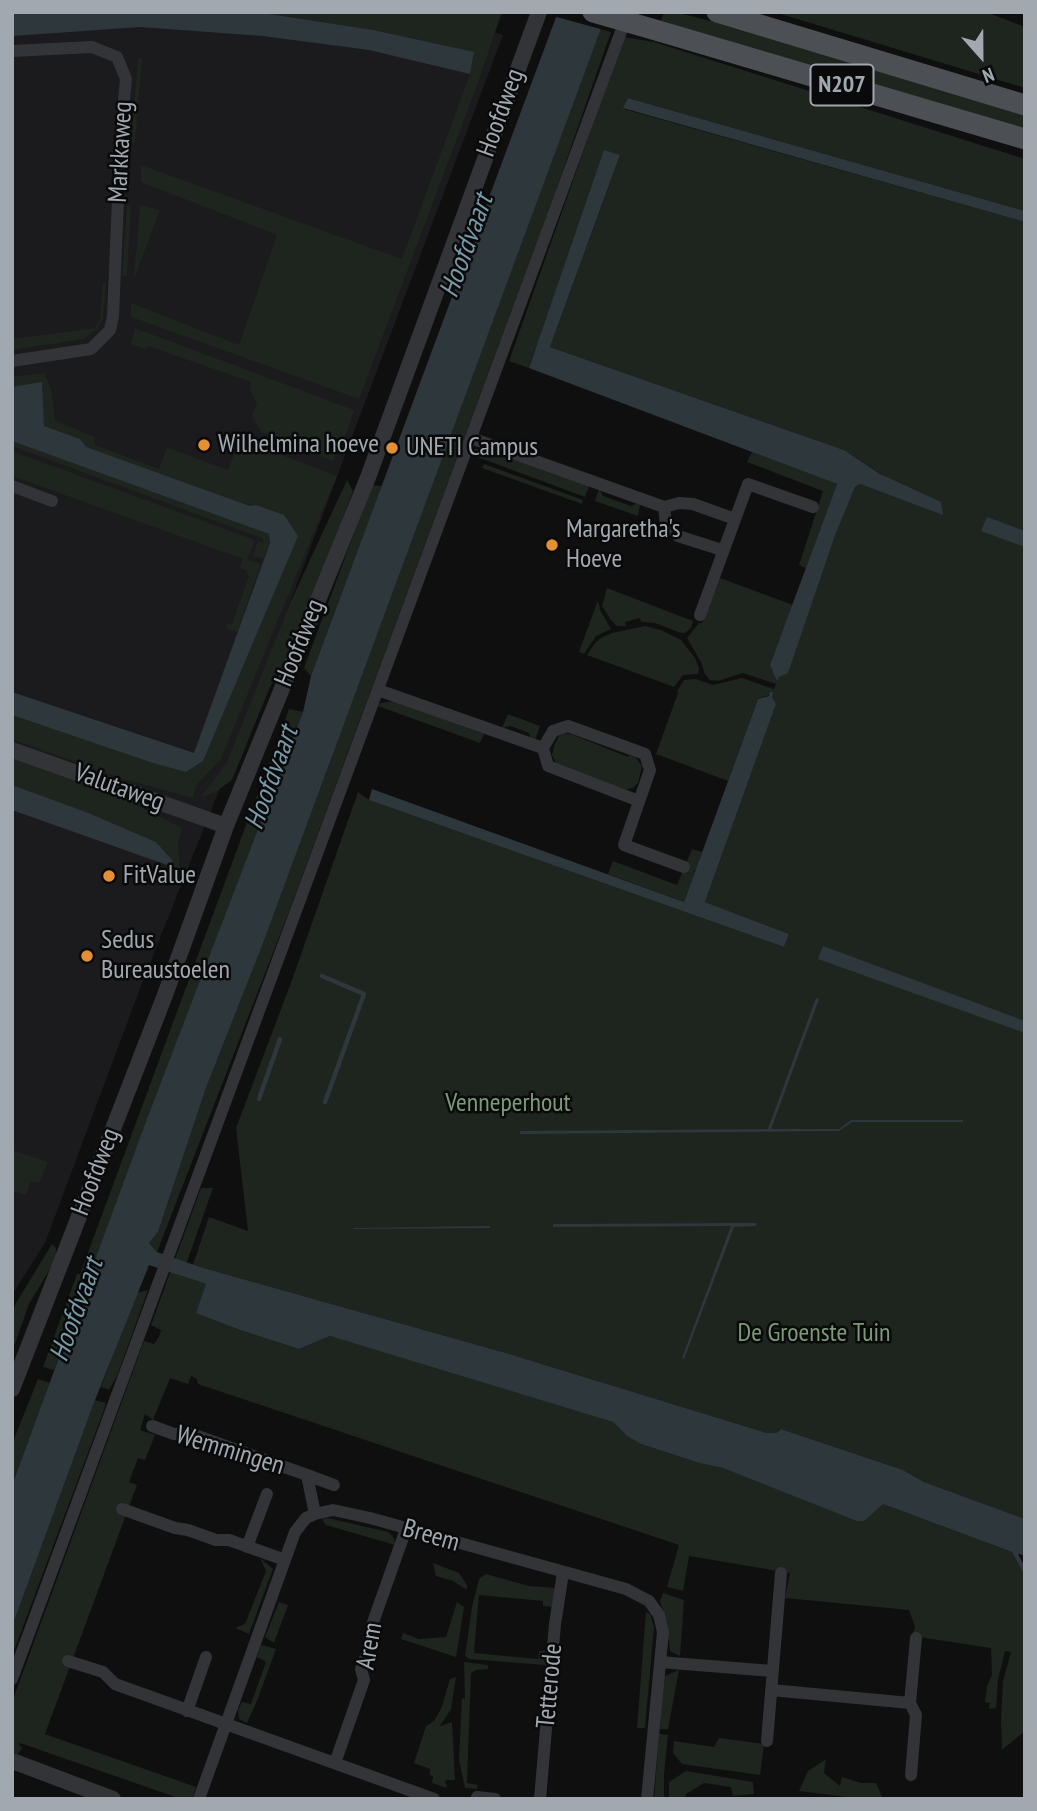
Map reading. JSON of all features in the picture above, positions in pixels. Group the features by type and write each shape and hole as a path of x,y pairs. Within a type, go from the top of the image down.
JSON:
{"main road":[{"name":"N207","path":"593,12 1025,139"},
{"name":"N207","path":"717,12 1025,104"}],"street":[{"name":"Hoofdweg","path":"12,1389 165,995 226,826 366,480 539,12"},
{"path":"12,1679 628,12"},
{"name":"Markkaweg","path":"12,51 92,47 117,57 126,79 121,130 113,316 110,330 91,349 12,361"},
{"path":"471,438 664,507 693,503 734,519"},
{"path":"700,615 748,484 813,507"},
{"path":"12,486 52,501"},
{"path":"664,507 666,524 678,536 722,550"},
{"path":"378,690 543,748"},
{"path":"639,801 548,766 543,748 553,731 568,726 645,754 650,770 624,845 684,867"},
{"name":"Valutaweg","path":"12,750 226,826"},
{"name":"Wemmingen","path":"152,1426 174,1434 189,1433 334,1485"},
{"name":"Wemmingen","path":"307,1475 315,1514"},
{"name":"Wemmingen","path":"247,1547 267,1494"},
{"path":"122,1508 175,1528 229,1540 285,1560"},
{"name":"Breem","path":"315,1514 333,1510 406,1529 634,1591 649,1601 662,1624 646,1799"},
{"path":"199,1799 297,1527 315,1514"},
{"name":"Arem","path":"335,1763 364,1680 361,1669 375,1633 371,1628 406,1529"},
{"name":"Tetterode","path":"540,1799 562,1573"},
{"path":"767,1741 781,1573"},
{"path":"911,1775 916,1715 910,1703 916,1638"},
{"path":"187,1710 206,1657"},
{"path":"68,1661 103,1672 115,1684 435,1799"},
{"path":"660,1662 772,1671"},
{"path":"771,1690 910,1703"},
{"path":"14,1762 113,1799"},
{"path":"477,1797 495,1799"}],"shaded area":[{"path":"12,12 429,12 503,35 224,778 144,978 45,1243 12,1295"}],"green space":[{"path":"232,12 502,12 359,399 131,317 131,303 239,345 277,235 141,182 141,165 402,259 470,74 474,53 373,30 269,14"},
{"path":"664,12 675,12 787,40 1025,114 1025,131 704,36 661,20"},
{"path":"774,12 986,12 1025,27 1025,88"},
{"path":"600,29 611,32 555,193 288,914 157,1252 149,1243 158,1232 206,1088 262,946"},
{"name":"Venneperhout","path":"624,37 654,42 1025,159 1025,211 628,98 624,109 1025,222 1025,1519 924,1482 903,1470 780,1429 776,1433 767,1433 506,1353 193,1265 209,1217 248,1231 236,1128 292,980 358,792 369,800 784,947 789,934 705,902 776,704 769,695 758,699 728,781 656,754 677,691 684,680 696,679 713,685 742,678 774,689 776,684 743,673 718,681 710,680 687,638 699,623 702,623 720,578 793,605 770,665 776,676 855,487 860,484 942,514 844,450 550,347 620,156 529,368 509,361"},
{"path":"138,59 142,59 135,143 131,143"},
{"path":"127,205 131,207 127,276 122,277"},
{"path":"140,205 160,210 134,279"},
{"path":"103,283 106,283 103,319 97,329 83,339 12,350 12,339 95,328 100,320"},
{"path":"135,328 354,410 333,461 261,432 252,416 257,403 250,390 251,382 148,346 144,349 131,344"},
{"path":"45,373 52,393 55,420 94,437 95,445 159,469 168,448 228,470 240,439 337,476 221,759 196,785 193,798 123,779 12,739 12,715 187,772 203,761 298,535 256,505 251,506 85,447 80,439 43,426 42,383 12,387 12,377"},
{"path":"12,441 269,534 270,543 263,559 253,556 258,541 263,543 264,539 12,446"},
{"path":"474,449 489,449 589,486 585,497 472,455"},
{"path":"12,451 255,540 247,560 261,564 237,632 226,628 228,623 232,624 249,576 246,570 240,568 243,559 12,476"},
{"path":"752,452 837,484 806,568 799,565 823,491 747,462"},
{"path":"484,464 583,500 582,504 482,468"},
{"path":"347,480 353,491 297,641 270,687 232,780 217,791 201,797 227,762 290,603"},
{"path":"372,485 382,486 311,676 304,668"},
{"path":"599,489 603,496 631,506 637,503 640,505 638,516 595,501"},
{"path":"607,588 693,621 691,628 681,633 655,623 641,622 640,618 625,622 626,626 617,626 602,606"},
{"path":"598,600 600,610 611,629 596,636 584,654 579,652"},
{"path":"645,626 681,640 695,658 698,674 683,675 674,687 587,655 601,638"},
{"path":"394,701 484,734 480,743 378,706 380,703"},
{"path":"289,709 303,712 54,1370 43,1367 77,1274 80,1274"},
{"path":"508,714 540,726 535,740 531,739 529,733 511,726 502,728"},
{"path":"563,734 571,734 636,758 642,766 638,783 625,790 556,763 552,755 554,746"},
{"path":"12,758 129,801 182,828 178,844 180,870 171,866 173,861 156,842 86,812 12,785"},
{"path":"692,849 702,852 684,902 608,874 613,861 677,885"},
{"path":"12,1150 48,1162 39,1183 31,1181 26,1195 12,1191"},
{"path":"201,1188 213,1188 182,1276 206,1284 197,1313 299,1349 330,1336 613,1422 627,1436 641,1444 723,1468 796,1495 883,1504 1012,1552 1025,1576 1025,1731 1002,1750 1003,1681 1011,1652 1005,1651 998,1680 996,1708 989,1709 990,1703 985,1702 992,1675 991,1648 912,1636 915,1627 909,1610 785,1598 790,1573 689,1556 683,1591 667,1587 679,1545 198,1384 197,1379 191,1376 188,1384 170,1378 153,1420 145,1414 140,1430 155,1435 145,1460 138,1458 129,1482 137,1485 45,1734 196,1787 192,1799 181,1799 20,1743 23,1748 12,1757 12,1702 144,1341 154,1344 159,1337 161,1330 151,1325"},
{"path":"52,1244 56,1248 56,1259 29,1304 12,1352 12,1313"},
{"path":"148,1290 117,1376 109,1390 101,1387 136,1293"},
{"path":"38,1379 50,1383 12,1484 12,1444"},
{"path":"95,1400 106,1403 104,1410 12,1656 12,1627"},
{"path":"328,1518 388,1532 394,1538 395,1545 326,1525 322,1519"},
{"path":"260,1558 273,1569 249,1634 235,1628 245,1624 266,1571"},
{"path":"433,1563 459,1573 467,1585 467,1590 453,1581 436,1576"},
{"path":"486,1574 529,1586 555,1588 553,1607 543,1606 543,1601 479,1595 474,1653 538,1659 539,1651 545,1651 545,1665 469,1659 465,1656 479,1579"},
{"path":"663,1593 684,1600 680,1656 670,1651 667,1623 660,1601"},
{"path":"279,1602 288,1605 274,1643 265,1637"},
{"path":"457,1602 464,1607 456,1657 401,1639 403,1633 419,1639 446,1637"},
{"path":"646,1612 650,1614 654,1627 645,1728 637,1728"},
{"path":"261,1645 276,1649 247,1723 239,1719 238,1710 242,1702 251,1704 266,1662 257,1657"},
{"path":"464,1662 488,1665 488,1669 471,1673 467,1783 478,1785 477,1789 465,1788 459,1760 462,1698 465,1699"},
{"path":"679,1670 668,1729 660,1729 663,1677"},
{"path":"456,1677 451,1709 440,1726 452,1722 455,1780 445,1780 447,1788 432,1783 430,1769 414,1763 426,1726 434,1721 441,1709 450,1679"},
{"path":"659,1734 668,1735 664,1799 654,1799"},
{"path":"719,1738 764,1744 760,1775 682,1764 673,1753 674,1741 714,1747"},
{"path":"826,1759 824,1773 840,1786 842,1777 861,1783 876,1783 883,1799 799,1791 808,1771"},
{"path":"686,1771 753,1782 754,1794 733,1796 731,1787 704,1783 686,1794 685,1799 669,1799 669,1782"}],"water":[{"name":"Hoofdvaart","path":"558,12 607,12 262,946 206,1088 158,1232 149,1243 157,1252 200,1267 506,1353 767,1433 776,1433 781,1429 903,1470 924,1482 1025,1519 1025,1555 1018,1554 1025,1567 1025,1576 1012,1552 883,1504 864,1521 857,1521 723,1468 641,1444 627,1436 613,1422 330,1336 299,1349 240,1330 196,1313 206,1284 149,1265 95,1400 12,1627 12,1485 147,1119 303,712 311,676"},
{"path":"13,13 269,14 373,30 474,52 470,74 369,50 263,36 140,27 12,36"},
{"path":"628,98 1025,211 1025,222 623,108"},
{"path":"604,150 620,155 550,347 844,450 880,474 941,502 943,515 860,484 855,487 834,538 788,673 777,681 770,665 837,484 529,368"},
{"path":"42,382 44,426 80,439 86,447 250,506 256,505 284,515 298,536 203,761 186,772 12,715 12,692 194,753 270,543 269,534 12,441 12,387"},
{"path":"987,517 1025,531 1025,547 981,531"},
{"path":"770,692 773,692 772,697 776,704 705,902 789,934 784,947 369,800 372,789 684,902 758,699 769,696"},
{"path":"12,785 86,812 156,842 173,861 170,866 12,810"},
{"path":"823,946 1025,1021 1025,1033 818,959"},
{"path":"816,998 819,999 771,1129 839,1129 851,1120 963,1122 852,1122 839,1131 520,1134 520,1131 768,1129"},
{"path":"756,1223 755,1226 734,1227 684,1359 682,1358 731,1226 553,1227 553,1224"},
{"path":"354,1228 490,1228 353,1229"}],"pier":[{"path":"554,12 610,12 604,30 553,16"}],"waterway":[{"path":"322,976 364,994 325,1102"},
{"path":"259,1099 280,1039"}],"place":[{"name":"Wilhelmina hoeve","path":"204,445"},
{"name":"UNETI Campus","path":"392,448"},
{"name":"Margaretha's Hoeve","path":"552,545"},
{"name":"FitValue","path":"109,876"},
{"name":"Sedus Bureaustoelen","path":"87,956"}],"park label":[{"name":"De Groenste Tuin","path":"814,1334"}]}
